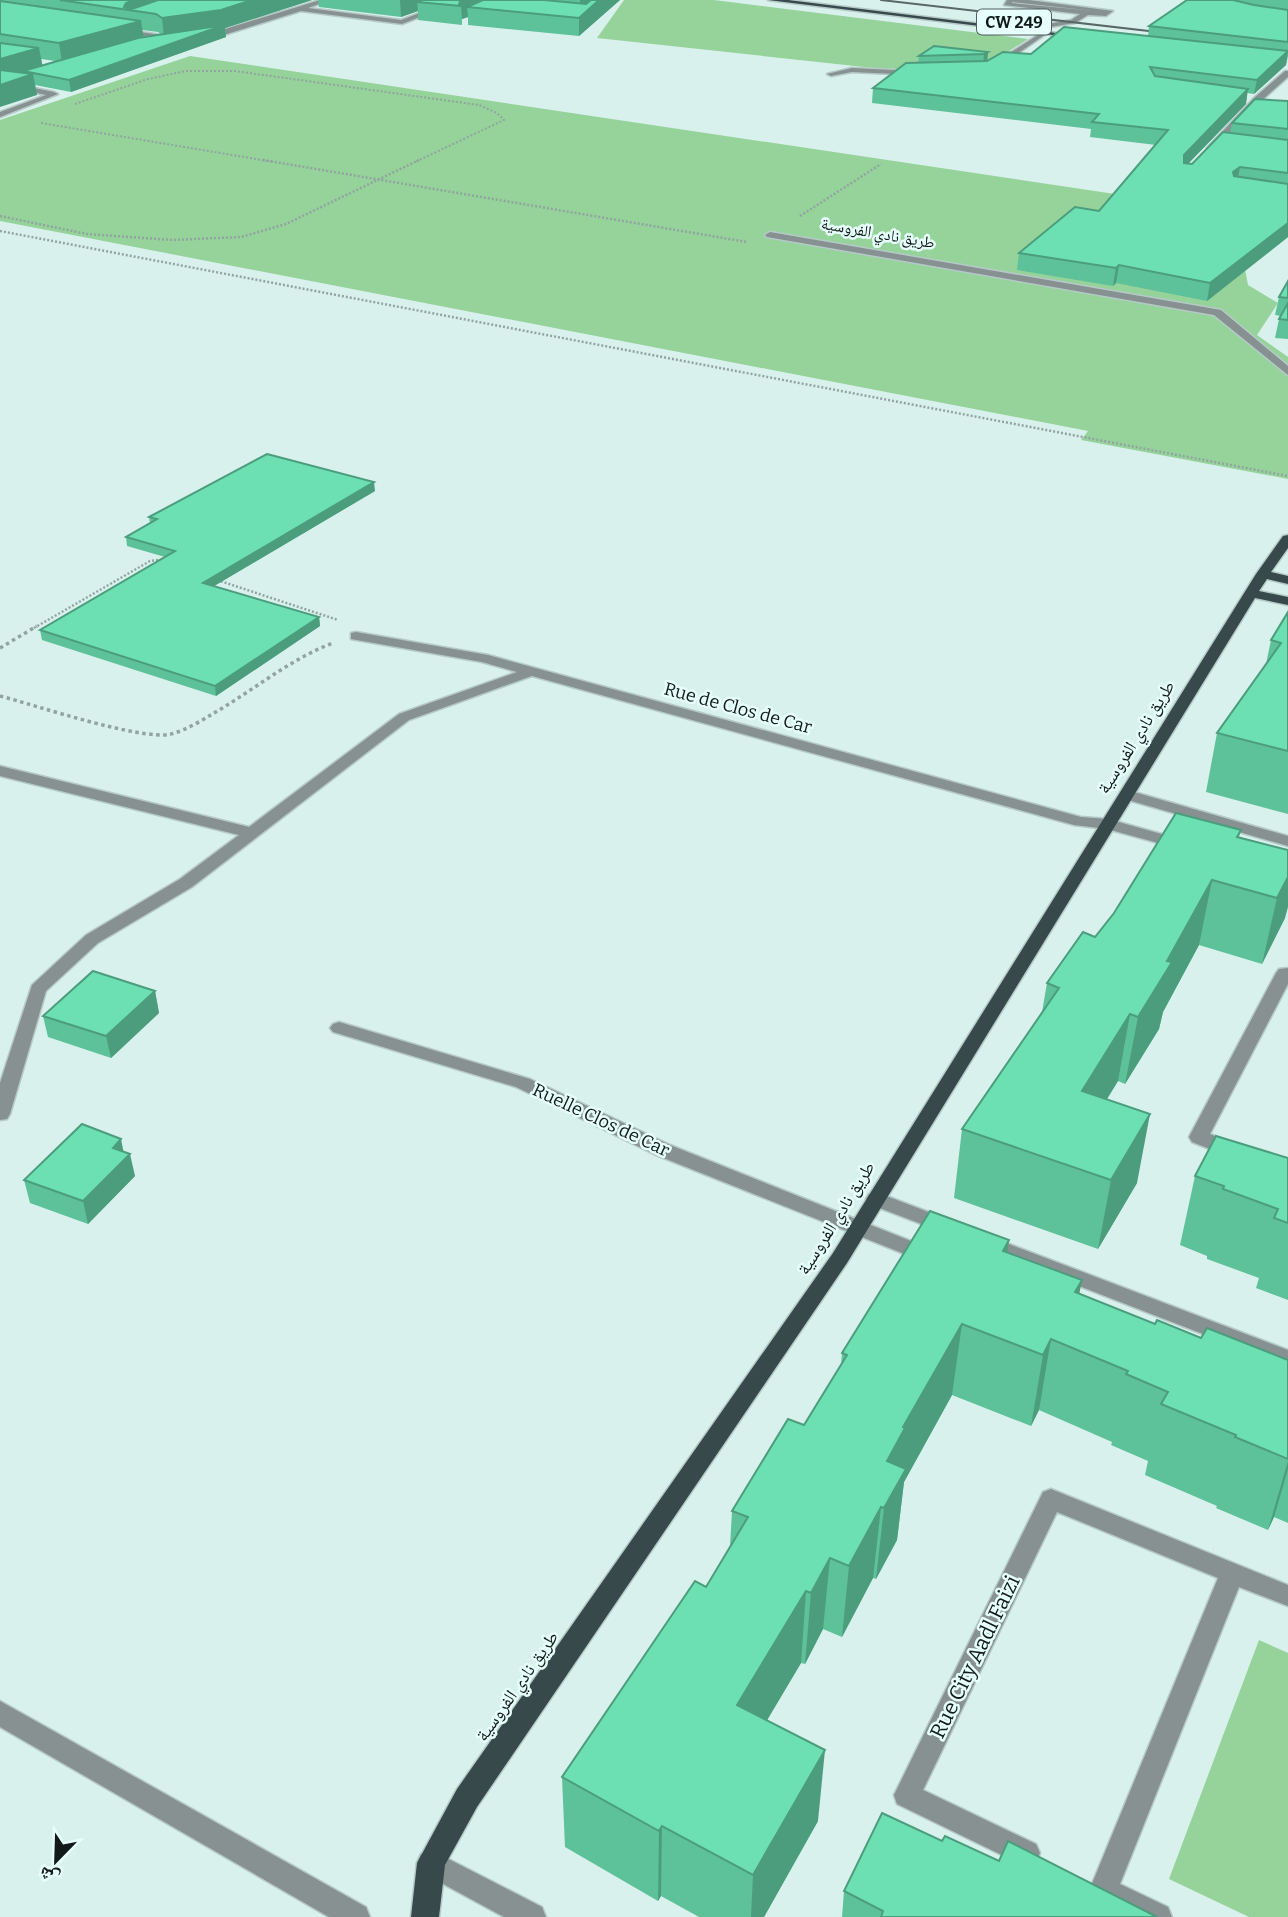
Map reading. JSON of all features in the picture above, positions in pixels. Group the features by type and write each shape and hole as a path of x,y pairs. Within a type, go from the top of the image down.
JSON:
{"main road":[{"path":"771,0 1044,29 1090,38"},
{"name":"CW 249","path":"820,0 1044,29 1080,31"},
{"path":"943,20 957,16"},
{"name":"طريق نادي الفروسية","path":"425,1917 431,1863 467,1798 858,1228 1263,574 1288,539"},
{"path":"1263,574 1288,580"},
{"path":"1252,593 1288,601"}],"street":[{"path":"149,44 225,33 327,0"},
{"path":"300,9 402,22 460,0"},
{"path":"986,71 1044,29 1073,22 1087,13 1106,15 1110,11 1011,1 1006,4 1087,13"},
{"path":"1073,22 1073,27 1080,31"},
{"path":"117,30 178,40"},
{"path":"831,74 852,70 930,72"},
{"path":"1202,159 1258,100 1288,73"},
{"path":"2,87 29,77"},
{"path":"2,87 43,79"},
{"path":"0,115 54,94 18,86"},
{"path":"1244,98 1258,100"},
{"path":"1250,109 1263,110"},
{"path":"1217,142 1229,143"},
{"name":"طريق نادي الفروسية","path":"770,236 1217,312 1288,372"},
{"name":"Rue de Clos de Car","path":"356,636 483,658 1080,822 1108,824 1198,849"},
{"path":"0,1114 38,989 92,939 186,883 404,717 530,672"},
{"path":"0,771 252,833"},
{"path":"1127,796 1288,841"},
{"path":"1250,1158 1199,1137 1285,972 1288,974"},
{"name":"Ruelle Clos de Car","path":"339,1028 523,1083 663,1150 858,1228"},
{"path":"876,1199 1288,1359"},
{"path":"858,1228 949,1264"},
{"name":"Rue City Aadl Faizi","path":"1158,1917 907,1795 1051,1499 1288,1596"},
{"path":"1079,1879 1233,1573"},
{"path":"0,1713 356,1917"},
{"path":"431,1863 532,1917"}],"path":[{"path":"0,216 87,234 208,240 241,237 286,224 504,120 497,113 479,105 234,72 186,71 148,79 76,104"},
{"path":"41,123 759,244 881,164"},
{"path":"0,231 1288,477"},
{"path":"0,648 150,561 174,560"},
{"path":"212,578 333,617 356,636"},
{"path":"0,696 124,730 169,735 204,719 308,652 356,636"}],"green space":[{"path":"624,0 714,0 1028,39 995,60 892,70 597,38"},
{"path":"190,56 1269,217 1241,248 1248,285 1278,303 1257,335 1288,357 1288,479 1081,440 1088,431 0,221 0,120"},
{"path":"1259,1640 1288,1653 1288,1917 1249,1917 1169,1879"}],"building":[{"path":"60,0 134,0 126,3 124,7 132,9 158,0 252,0 221,10 162,18 156,14"},
{"path":"463,0 460,1 461,6 417,2"},
{"path":"483,0 544,0 586,4 591,0 599,0 579,18 467,7"},
{"path":"1187,0 1233,0 1288,10 1288,42 1149,26"},
{"path":"0,1 141,21 59,43 0,34"},
{"path":"224,25 69,80 23,71 138,38"},
{"path":"1064,27 1288,51 1257,80 1150,67 1155,76 1248,89 1184,155 1184,163 1192,164 1223,132 1288,140 1288,173 1240,167 1233,172 1234,176 1288,184 1288,223 1210,283 1119,265 1116,268 1019,253 1075,207 1099,211 1168,130 1092,122 1099,114 873,88 906,63 987,61 1003,52 1031,54"},
{"path":"0,43 39,48 0,59"},
{"path":"934,46 988,52 919,56"},
{"path":"0,70 33,74 0,85"},
{"path":"1255,99 1288,101 1288,129 1232,123"},
{"path":"1288,281 1288,298 1279,297"},
{"path":"1288,303 1288,320 1279,319"},
{"path":"267,454 374,482 203,583 319,617 215,686 40,630 175,551 126,537 157,519 149,517"},
{"path":"1288,612 1288,751 1217,733 1281,643 1271,640"},
{"path":"1176,813 1241,830 1237,837 1288,850 1288,877 1277,898 1212,880 1167,961 1172,962 1138,1017 1130,1014 1082,1091 1150,1114 1111,1180 962,1129 1059,988 1047,983 1083,932 1095,937 1114,913"},
{"path":"93,971 155,991 106,1036 43,1016"},
{"path":"82,1124 121,1139 113,1148 130,1154 83,1201 24,1180"},
{"path":"1216,1136 1288,1158 1288,1223 1274,1218 1278,1209 1195,1176"},
{"path":"930,1211 1009,1240 1003,1251 1082,1280 1075,1292 1155,1324 1157,1320 1201,1338 1207,1328 1288,1360 1288,1459 1161,1404 1168,1392 1126,1374 1128,1371 1051,1339 1043,1355 962,1324 903,1427 905,1428 887,1461 906,1469 884,1508 881,1507 849,1566 830,1558 811,1593 806,1591 737,1705 825,1750 753,1875 662,1826 659,1831 562,1777 695,1581 706,1587 748,1517 732,1511 788,1419 804,1425 847,1355 842,1353"},
{"path":"882,1813 942,1841 945,1836 999,1861 1008,1841 1157,1917 881,1917 883,1911 844,1891"}],"tram line":[{"path":"881,0 1166,33"}]}
